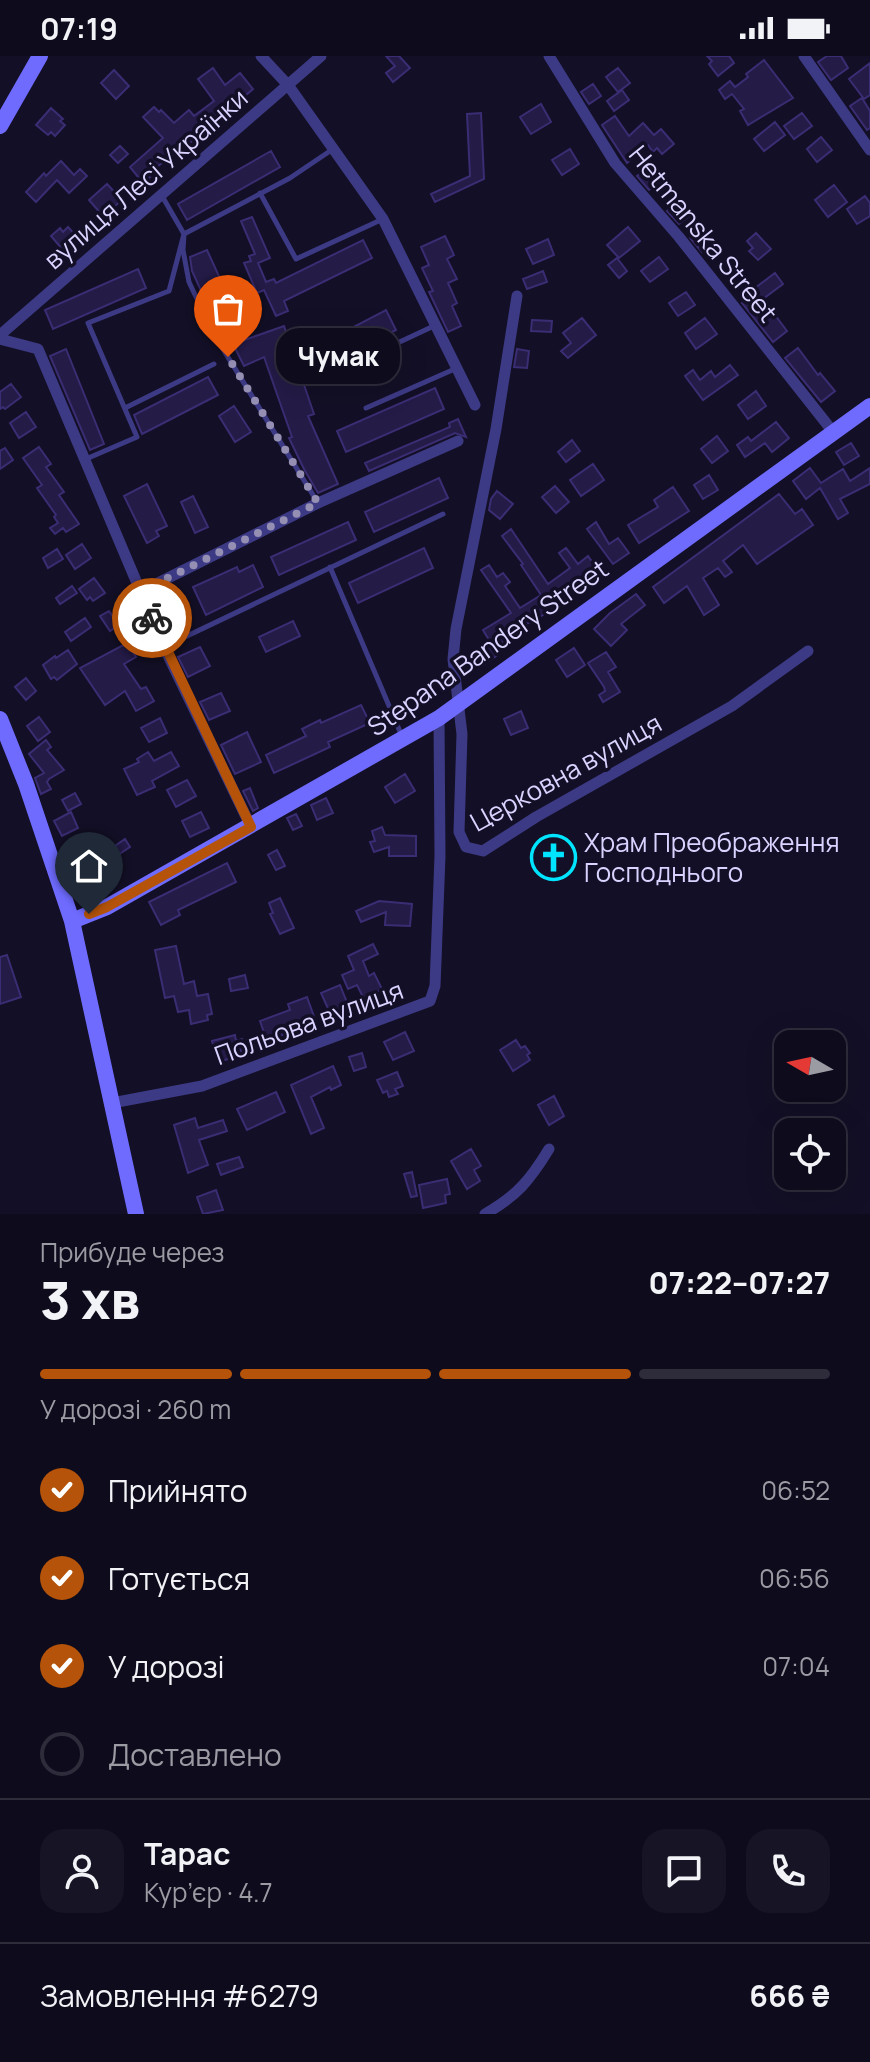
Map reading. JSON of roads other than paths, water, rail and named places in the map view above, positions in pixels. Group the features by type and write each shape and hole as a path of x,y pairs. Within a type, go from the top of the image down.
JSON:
{"street":[{"path":"0,126 40,56"},
{"path":"261,56 288,85 383,219 475,405"},
{"name":"вулиця Лесі Українки","path":"0,337 321,56"},
{"name":"Hetmanska Street","path":"549,56 615,163 679,237 834,433"},
{"path":"804,56 870,150"},
{"path":"458,703 453,659 456,629 496,429 517,296"},
{"path":"0,337 38,349 164,647 251,827"},
{"name":"Stepana Bandery Street","path":"72,921 107,907 439,718 870,406"},
{"path":"142,591 318,503 458,441"},
{"name":"Церковна вулиця","path":"458,703 462,734 459,832 466,847 483,851 536,817 732,706 808,651"},
{"name":"Польова вулиця","path":"112,1103 202,1086 430,1001 435,986 440,856 439,718"},
{"path":"0,719 26,784 72,921 136,1214"},
{"path":"485,1214 508,1201 529,1181 549,1149"}],"lane":[{"path":"85,460 137,437 88,323 169,291 184,234 290,178 334,148"},
{"path":"260,193 296,259 383,219"},
{"path":"162,195 184,234 183,250 189,282 213,333 318,503"},
{"path":"361,360 437,325"},
{"path":"125,408 214,364"},
{"path":"366,408 458,367"},
{"path":"164,647 443,514"},
{"path":"330,567 403,739"}],"place":[{"name":"Чумак","path":"228,357"},
{"name":"Храм Преображення Господнього","path":"553,858"}]}
